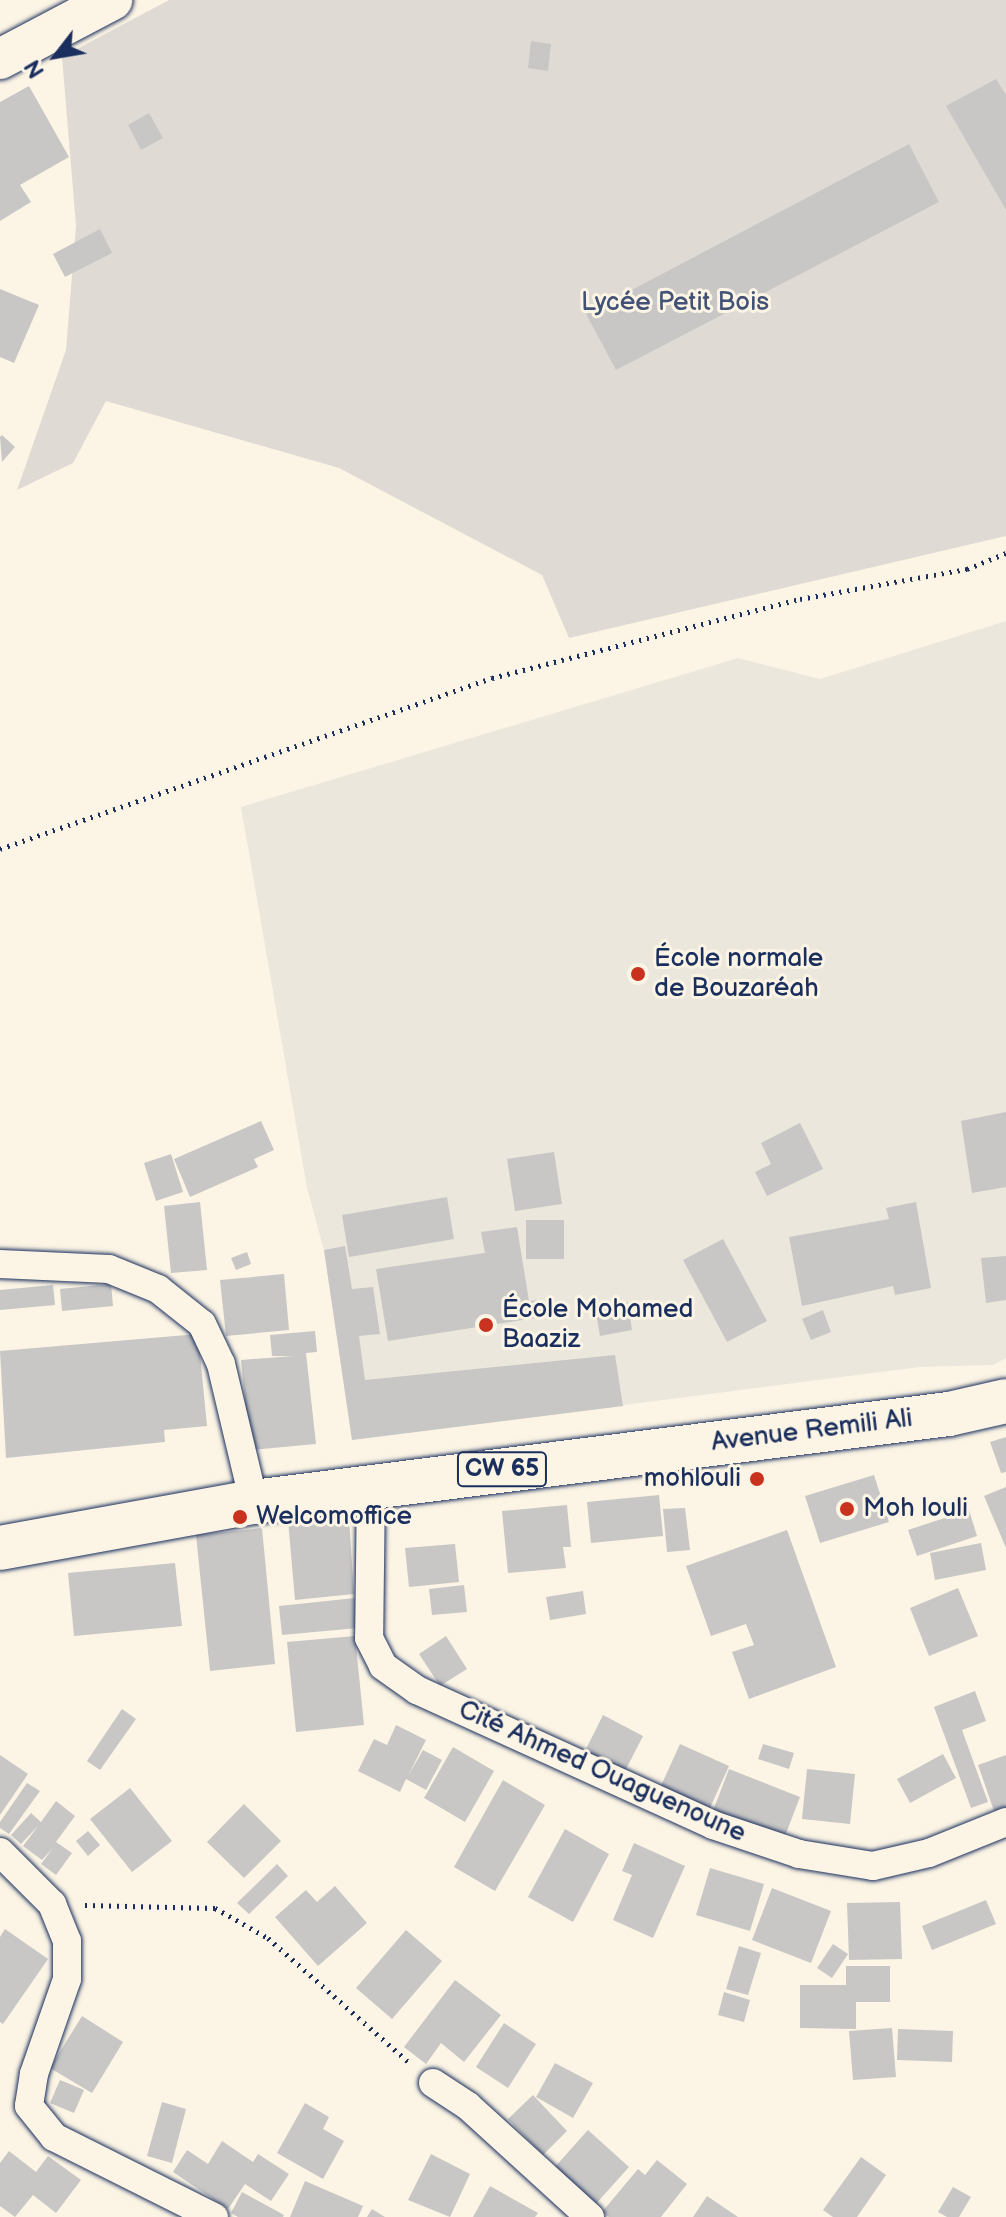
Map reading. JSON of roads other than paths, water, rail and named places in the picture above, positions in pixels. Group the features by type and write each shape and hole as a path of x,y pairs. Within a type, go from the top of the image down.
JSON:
{"main road":[{"path":"0,59 112,0"},
{"name":"Avenue Remili Ali","path":"0,1548 254,1502 949,1414 1006,1401"}],"street":[{"path":"0,1264 109,1269 158,1289 202,1324 221,1364 254,1502"},
{"name":"Cité Ahmed Ouaguenoune","path":"371,1485 369,1638 383,1666 417,1690 713,1825 799,1854 873,1866 929,1853 1006,1822"},
{"path":"0,1852 52,1904 67,1941 67,1979 34,2074 29,2106 54,2137 214,2217"},
{"path":"433,2083 468,2106 590,2217"}],"place":[{"name":"École normale de Bouzaréah","path":"638,974"},
{"name":"École Mohamed Baaziz","path":"486,1325"},
{"name":"mohlouli","path":"757,1479"},
{"name":"Moh louli","path":"847,1509"},
{"name":"Welcomoffice","path":"240,1517"}],"park label":[{"name":"Lycée Petit Bois","path":"675,303"}]}
